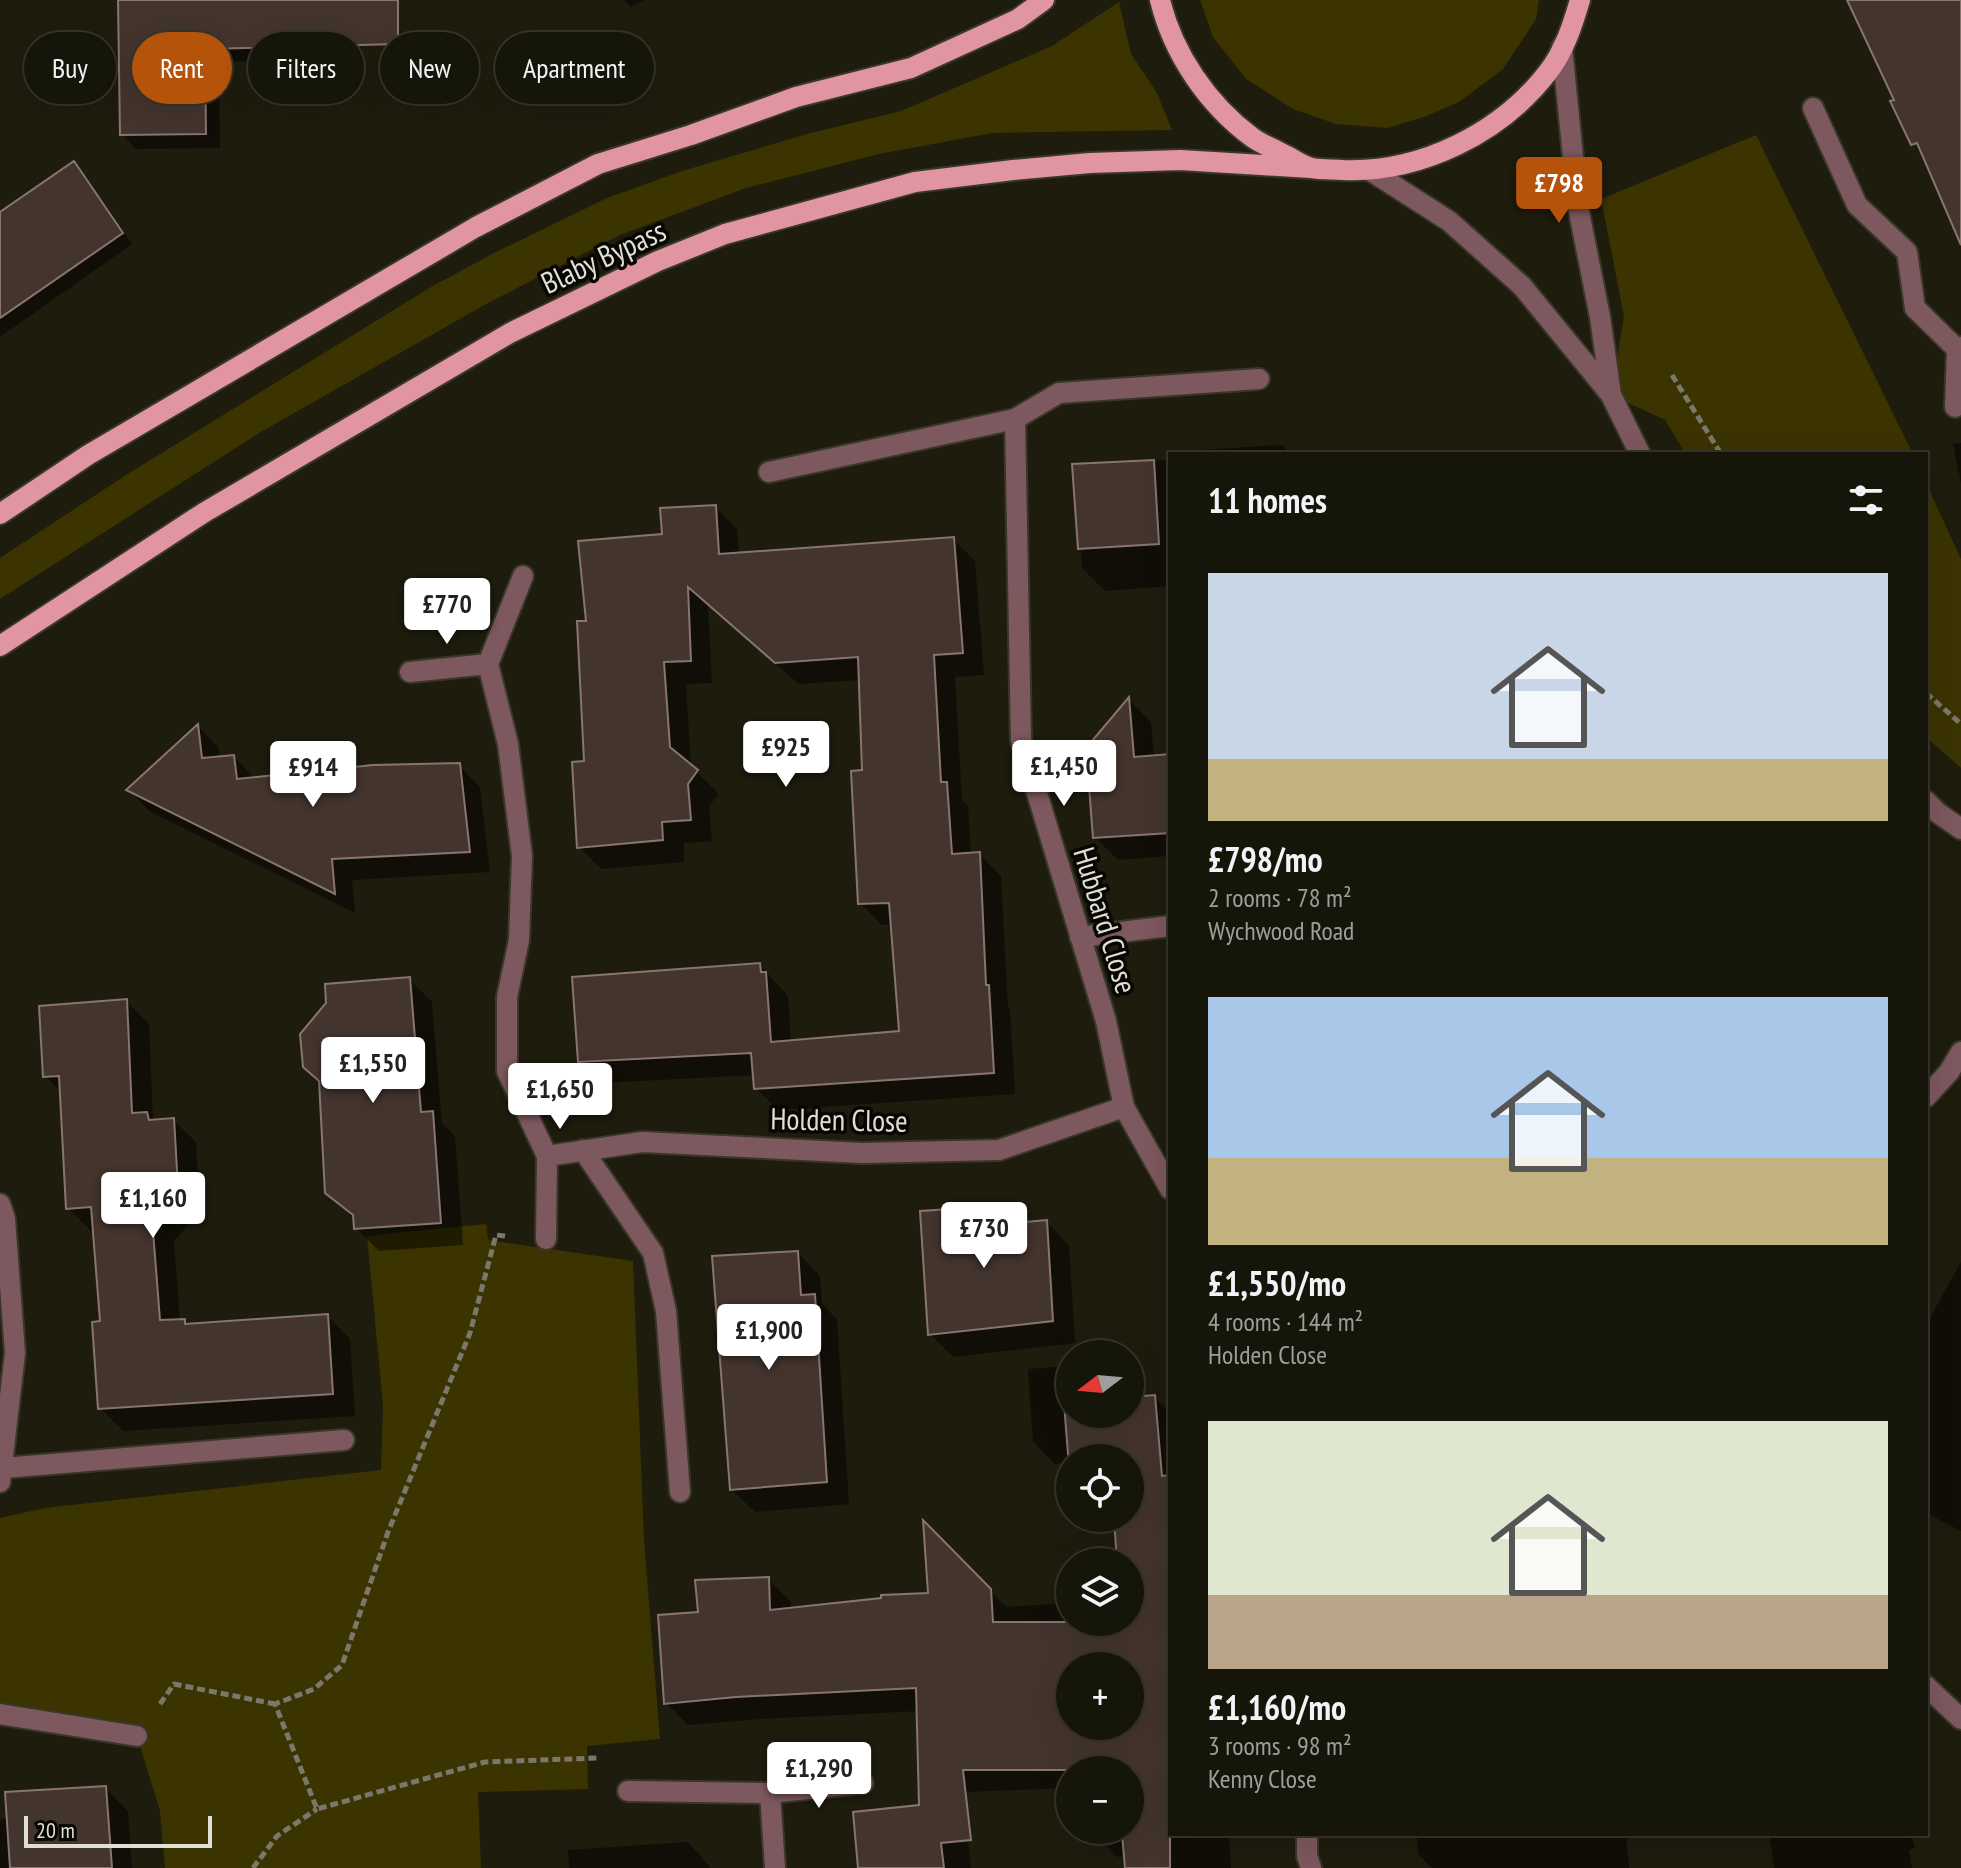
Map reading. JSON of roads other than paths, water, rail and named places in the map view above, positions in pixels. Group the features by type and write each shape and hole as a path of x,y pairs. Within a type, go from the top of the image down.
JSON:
{"main road":[{"path":"0,514 88,455 462,235 598,164 796,97 911,68 1018,19 1044,0"},
{"path":"1160,0 1165,21 1186,65 1215,103 1254,138 1311,168"},
{"name":"Blaby Bypass","path":"0,646 205,512 510,333 658,261 725,234 915,182 1090,163 1180,160 1371,171 1424,158 1465,142 1507,115 1550,70 1571,28 1580,0"}],"street":[{"path":"1562,47 1578,207 1600,317 1611,395"},
{"path":"1813,108 1857,205 1907,252 1915,308 1959,348 1955,407"},
{"path":"1371,171 1449,221 1522,286 1611,395 1639,452"},
{"path":"769,472 1015,419 1059,393 1259,379"},
{"name":"Hubbard Close","path":"1015,419 1021,740 1106,1021 1124,1107 1168,1185"},
{"path":"523,576 488,664 508,744 522,856 519,940 507,997 507,1071 547,1156 546,1239"},
{"path":"410,672 488,664"},
{"path":"1928,803 1961,829"},
{"path":"1080,937 1168,926"},
{"path":"1928,1095 1949,1072 1961,1052"},
{"name":"Holden Close","path":"547,1156 642,1142 862,1153 999,1150 1124,1107"},
{"path":"583,1150 653,1253 666,1311 680,1492"},
{"path":"0,1204 5,1219 15,1353 1,1475 344,1440"},
{"path":"1928,1688 1961,1719"},
{"path":"0,1714 137,1736"},
{"path":"628,1791 770,1793 863,1783"},
{"path":"770,1793 775,1868"},
{"path":"1307,1836 1307,1856 1311,1868"}]}
